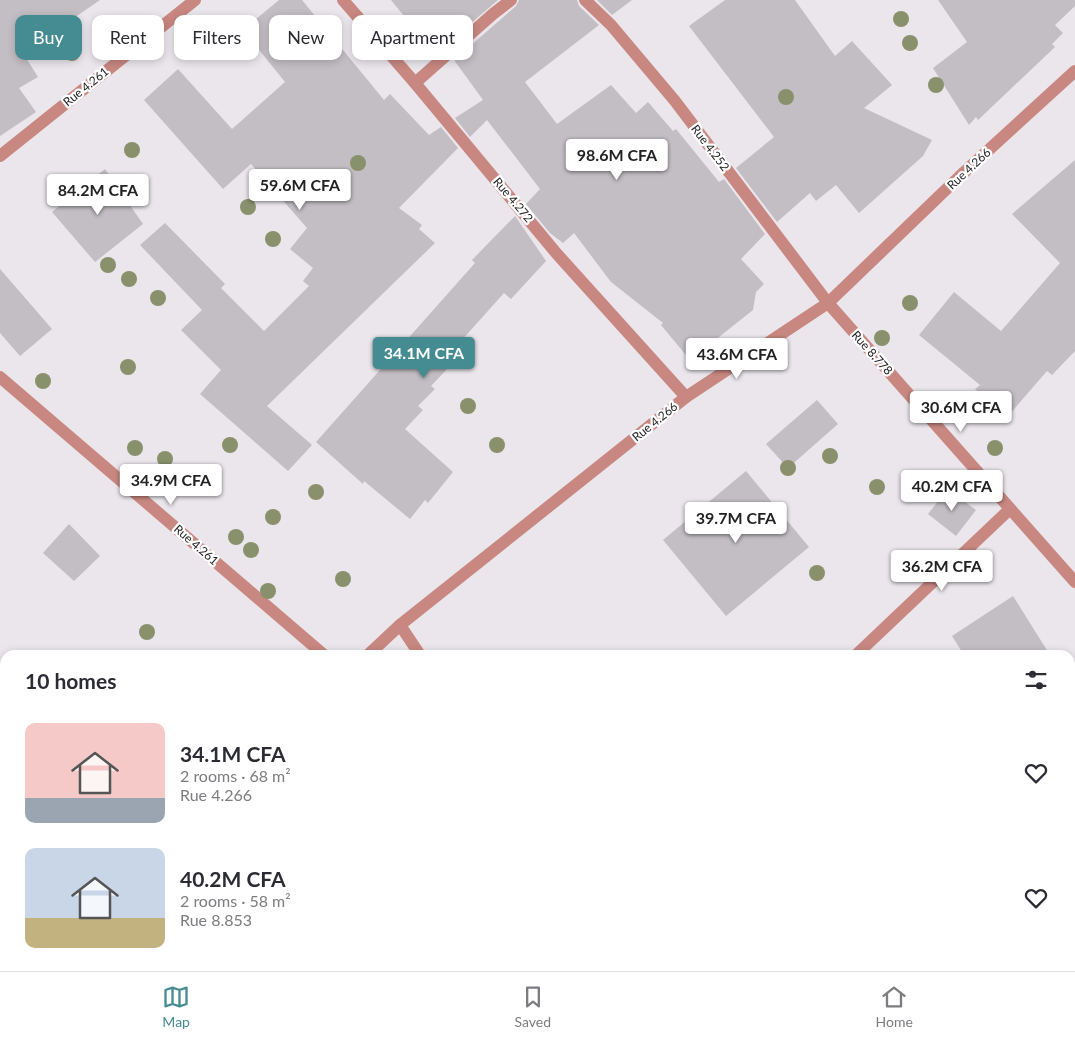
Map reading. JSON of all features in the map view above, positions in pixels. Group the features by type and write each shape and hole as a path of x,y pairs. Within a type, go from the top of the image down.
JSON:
{"street":[{"name":"Rue 4.261","path":"0,156 195,0"},
{"name":"Rue 4.272","path":"343,0 415,83 557,254 686,397"},
{"path":"415,83 511,0"},
{"name":"Rue 4.252","path":"584,0 611,25 675,101 828,303"},
{"name":"Rue 4.266","path":"373,650 400,625 686,397 828,303 959,177 1075,71"},
{"name":"Rue 8.778","path":"828,303 1075,582"},
{"name":"Rue 4.261","path":"0,377 318,650"},
{"path":"861,650 1010,509"},
{"path":"400,625 417,650"}],"building":[{"path":"0,0 100,0 78,15 15,15 15,60 27,60 38,77 19,88 36,112 0,136"},
{"path":"279,0 302,0 314,15 269,15 269,60 342,60 342,49 384,100 390,94 429,135 441,127 458,148 399,208 422,225 419,229 435,243 267,406 312,445 288,471 200,394 221,370 181,330 202,310 140,245 165,223 225,284 221,288 264,331 309,286 303,281 313,268 290,249 307,228 251,164 223,189 144,100 178,69 232,129 285,82 259,50 259,17"},
{"path":"391,0 498,0 473,21 473,15 403,15"},
{"path":"519,0 577,0 579,6 599,25 525,82 557,124 611,85 636,113 648,102 673,131 676,129 719,182 724,179 765,234 741,259 764,284 756,292 753,310 690,360 661,325 663,323 611,282 574,233 563,243 550,233 526,204 540,189 487,120 470,137 455,118 483,100 454,60 473,60 473,43 516,6"},
{"path":"597,0 632,0 612,15"},
{"path":"725,0 795,0 835,56 852,41 892,85 864,108 932,140 923,156 859,213 836,185 816,201 810,193 777,222 736,168 774,137 689,26"},
{"path":"938,0 1075,0 1075,6 1055,25 1063,33 1052,44 1055,47 978,120 976,117 969,125 933,68 967,42"},
{"path":"1075,160 1075,351 1052,375 1047,371 1008,416 975,389 980,385 919,335 954,292 1001,331 1060,263 1012,214"},
{"path":"105,169 143,224 95,262 52,212"},
{"path":"515,216 546,261 511,299 504,293 444,360 450,366 431,386 435,389 418,406 423,410 405,429 453,472 428,503 425,500 410,519 364,481 363,484 316,442 475,263 472,260"},
{"path":"0,269 52,329 20,356 0,333"},
{"path":"817,400 838,424 788,468 766,444"},
{"path":"746,471 809,547 726,616 663,540"},
{"path":"948,489 976,510 956,536 928,514"},
{"path":"69,524 100,556 74,581 43,553"},
{"path":"1013,596 1047,650 961,650 952,636"}]}
